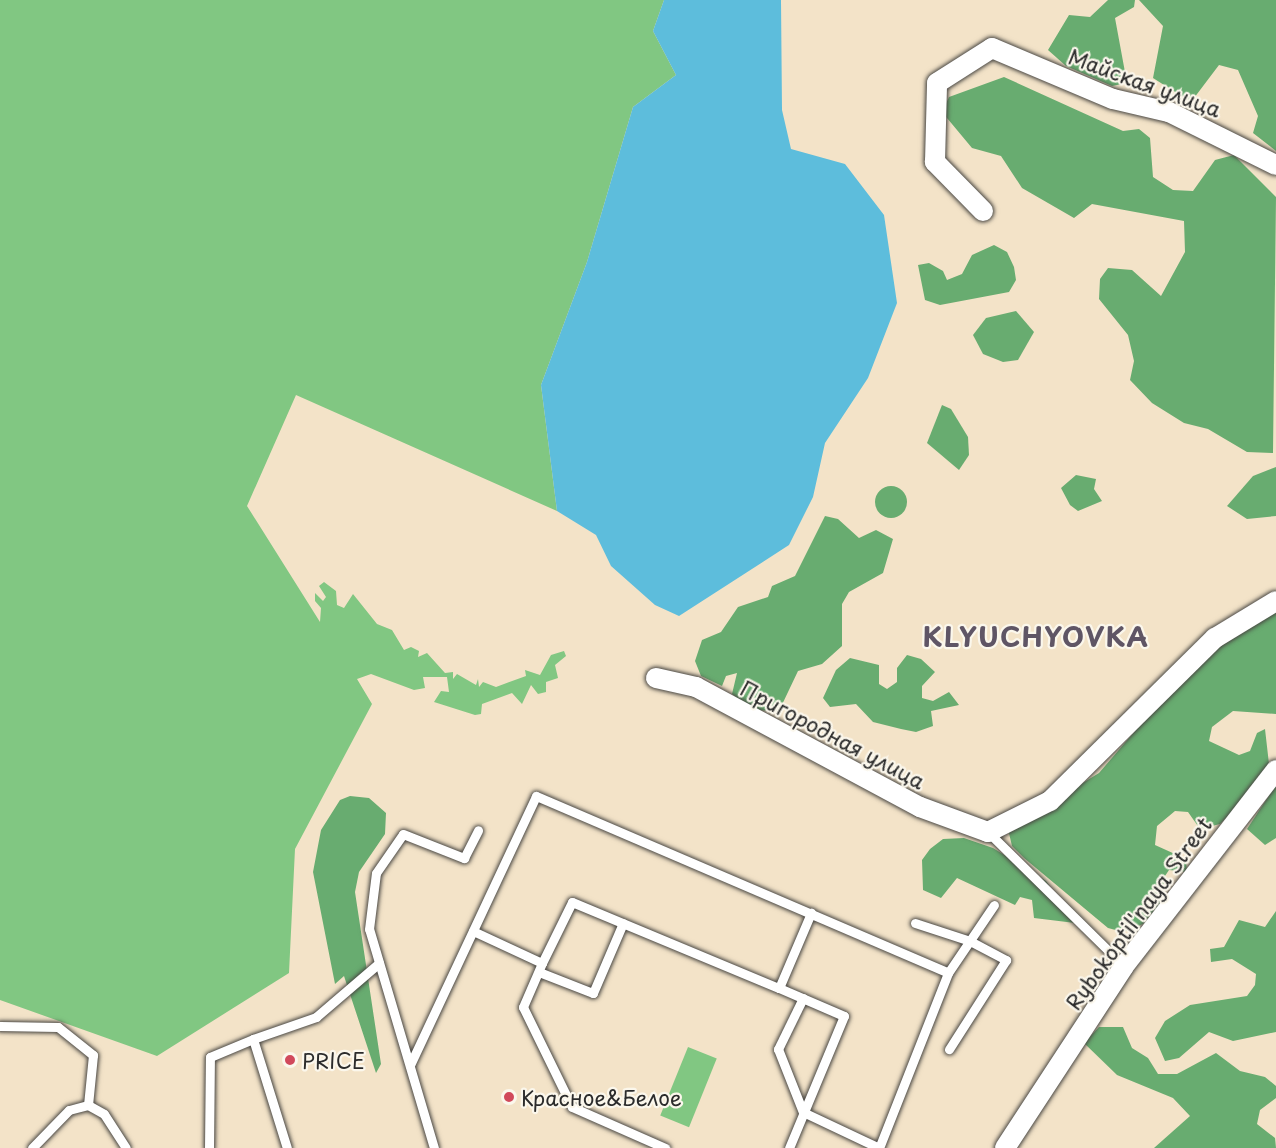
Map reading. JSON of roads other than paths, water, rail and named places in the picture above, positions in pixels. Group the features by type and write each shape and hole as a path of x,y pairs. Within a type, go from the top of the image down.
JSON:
{"street":[{"name":"Майская улица","path":"983,211 935,162 937,83 992,48 1113,99 1169,112 1276,165"},
{"path":"988,832 1050,801 1215,638 1276,601"},
{"name":"Пригородная улица","path":"656,678 696,687 920,807 988,832"},
{"name":"Rybokoptil'naya Street","path":"1005,1148 1124,966 1276,770"}],"lane":[{"path":"410,1065 536,796 948,973"},
{"path":"434,1148 369,929 376,873 403,834 464,858 478,830"},
{"path":"988,832 1124,966"},
{"path":"665,1148 572,1107 523,1007 572,902 844,1016 789,1148"},
{"path":"803,998 778,1049 804,1112 879,1148 948,973 994,905"},
{"path":"779,988 812,913"},
{"path":"473,931 593,993 623,923"},
{"path":"915,923 970,941 1006,960 949,1048"},
{"path":"209,1148 210,1058 253,1039 316,1017 379,963"},
{"path":"0,1026 58,1027 93,1055 88,1104"},
{"path":"253,1039 287,1148"},
{"path":"32,1148 69,1110 88,1104 104,1114 126,1148"}],"water":[{"path":"664,0 781,0 782,110 791,149 845,164 884,215 897,303 868,378 825,443 813,497 789,545 679,616 655,605 611,566 596,535 557,511 541,385 587,262 633,107 676,75 653,31"}],"place":[{"name":"PRICE","path":"290,1060"},
{"name":"Красное&Белое","path":"509,1097"}],"district":[{"name":"KLYUCHYOVKA","path":"1036,636"}]}
